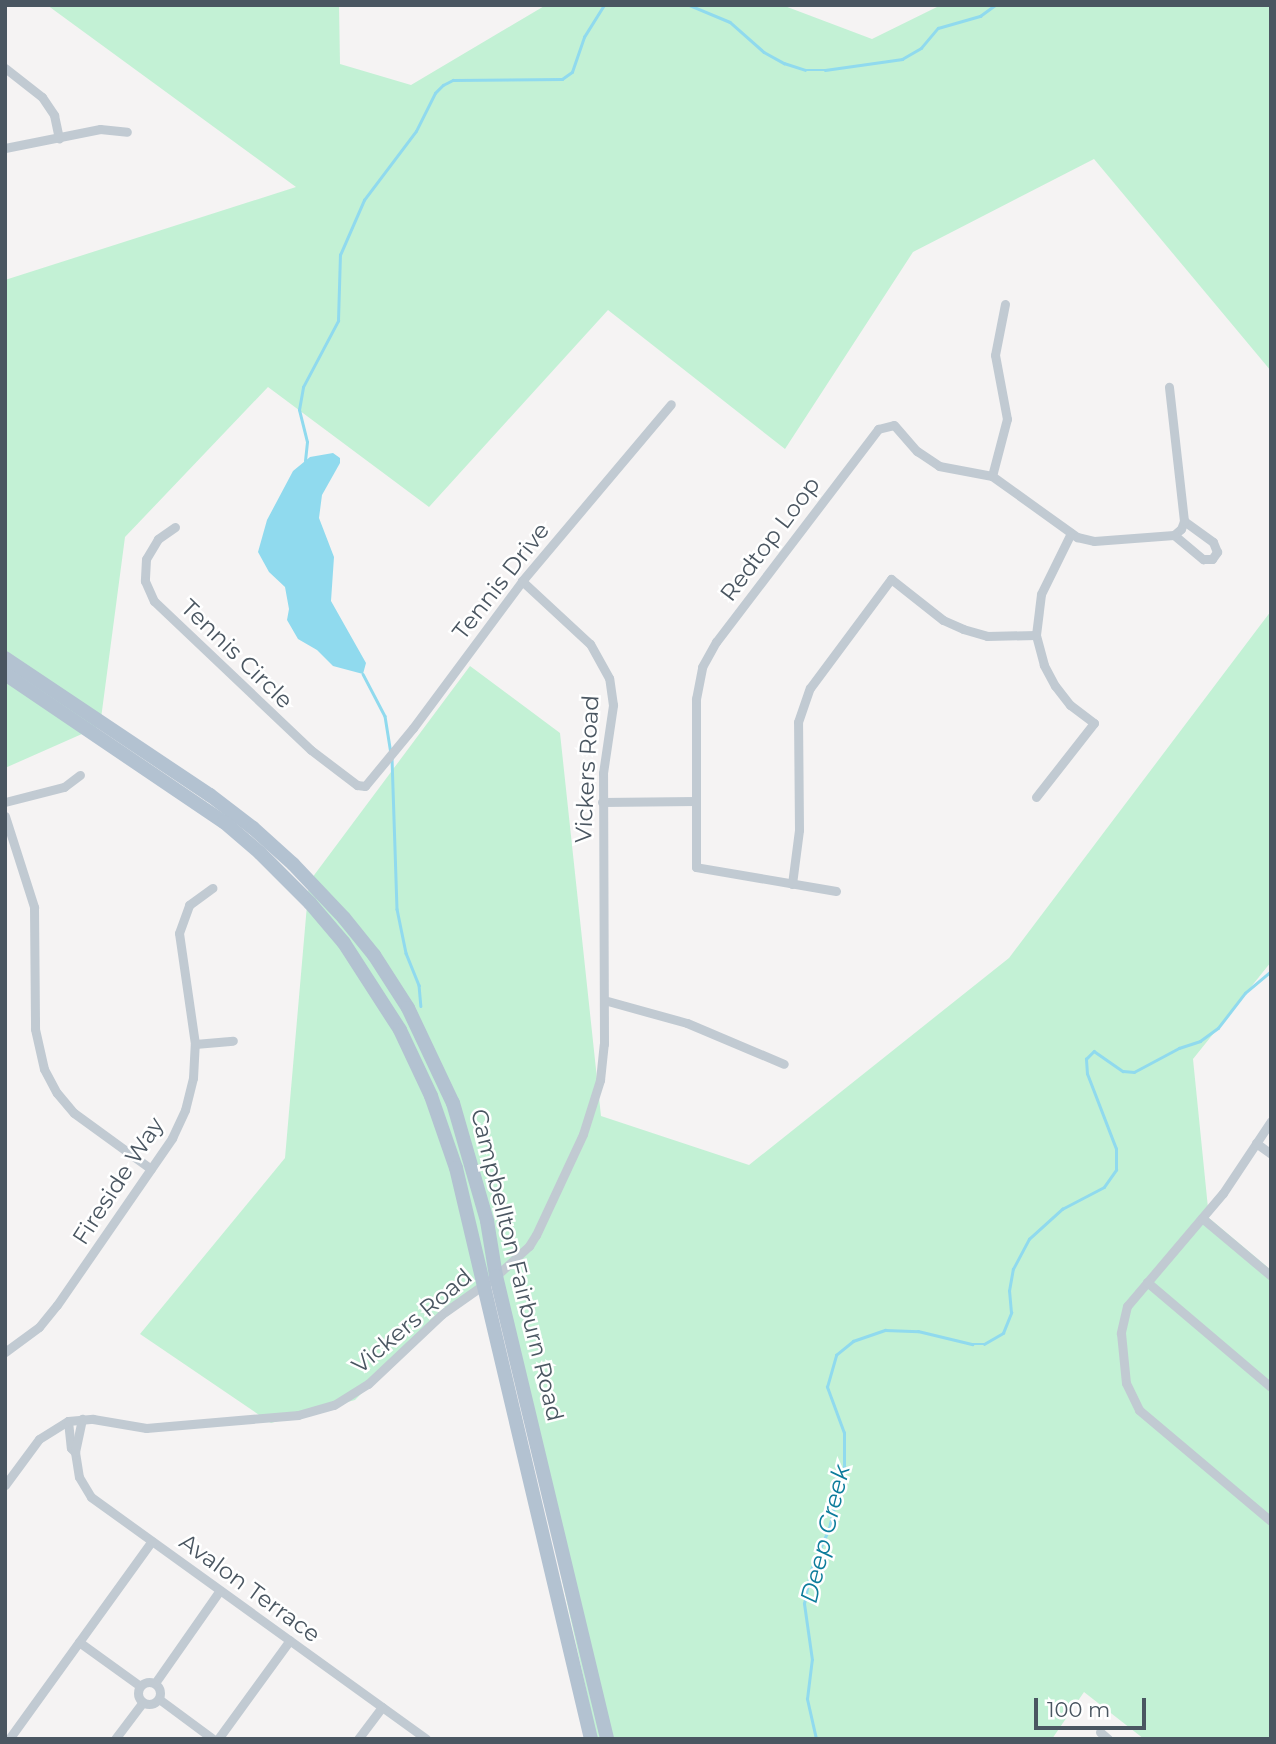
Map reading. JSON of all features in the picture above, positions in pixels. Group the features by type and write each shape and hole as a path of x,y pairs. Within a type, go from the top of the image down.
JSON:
{"main road":[{"name":"Campbellton Fairburn Road","path":"5,658 232,811 293,864 362,940 405,1003 441,1073 461,1127 487,1221 496,1276 607,1739"},
{"name":"Campbellton Fairburn Road","path":"5,674 224,822 286,877 344,943 394,1019 431,1096 456,1168 591,1739"}],"street":[{"path":"5,68 42,97 54,115 59,138"},
{"path":"5,148 100,129 128,132"},
{"path":"992,476 1007,419 995,355 1005,304"},
{"path":"1169,387 1184,521 1181,529 1174,535 1203,558 1212,559 1217,552 1213,542 1184,521"},
{"name":"Tennis Drive","path":"365,786 413,728 522,582 671,404"},
{"name":"Redtop Loop","path":"836,891 696,867 696,699 702,667 716,642 878,429 894,425 917,451 939,466 992,476 1071,533 1094,541 1174,535"},
{"name":"Tennis Circle","path":"175,527 158,539 146,559 145,581 154,601 311,750 358,785 365,786"},
{"path":"1036,797 1094,723 1070,705 1055,686 1044,665 1037,635 1041,594 1071,533"},
{"path":"792,884 799,830 798,722 810,688 891,579 943,620 963,629 988,636 1037,635"},
{"name":"Vickers Road","path":"5,1485 39,1438 68,1421 82,1419 146,1428 317,1411 352,1396 424,1330 496,1276 529,1246 536,1235 591,1114 603,1056 602,802 613,705 609,678 590,643 522,582"},
{"path":"5,802 64,787 80,775"},
{"path":"602,802 696,801"},
{"path":"5,816 34,907 35,1029 44,1069 57,1093 74,1113 151,1169"},
{"name":"Fireside Way","path":"5,1352 39,1326 57,1305 173,1138 185,1110 193,1078 195,1044 179,944 182,918 189,905 212,888"},
{"path":"604,1000 687,1023 784,1064"},
{"path":"195,1044 233,1041"},
{"path":"1271,1121 1202,1218 1127,1306 1122,1324 1126,1383 1139,1409 1271,1521"},
{"path":"1256,1143 1271,1154"},
{"path":"1202,1218 1271,1276"},
{"path":"1147,1282 1271,1387"},
{"name":"Avalon Terrace","path":"82,1419 75,1452 79,1477 91,1497 426,1739"},
{"name":"Avalon Terrace","path":"68,1421 71,1448 75,1452"},
{"path":"9,1734 152,1541"},
{"path":"155,1683 220,1590"},
{"path":"159,1699 215,1739 290,1640"},
{"path":"79,1642 140,1686"},
{"path":"145,1682 155,1683 160,1689 159,1699 149,1704 143,1702 138,1693 140,1686 145,1682"},
{"path":"115,1739 143,1702"},
{"path":"358,1739 382,1707"},
{"path":"1100,1732 1108,1739"}],"green space":[{"path":"47,5 339,5 340,64 411,85 546,5 782,5 872,39 941,5 1271,5 1271,371 1094,159 913,252 785,449 608,310 429,507 268,387 125,537 100,726 5,768 5,280 296,187"},
{"path":"1271,611 1271,962 1193,1059 1209,1218 1271,1270 1271,1739 1144,1739 1084,1692 1052,1739 597,1739 496,1279 407,1347 355,1400 271,1423 140,1334 285,1158 309,882 470,666 560,733 601,1116 749,1165 1009,958"}],"water":[{"path":"333,453 340,458 340,463 322,495 319,518 334,557 331,601 366,663 363,674 333,666 317,650 298,639 287,620 289,609 285,587 269,572 258,552 267,520 293,471 310,457"}],"waterway":[{"path":"305,461 307,442 299,410 303,387 338,321 340,255 364,200 416,131 435,93 443,85 453,80 562,79 572,72 584,37 604,5"},
{"path":"689,5 730,22 764,52 805,70 825,70 902,59 921,48 938,28 980,16 995,5"},
{"path":"363,674 385,716 391,752"},
{"path":"392,758 397,909 406,953 419,985 421,1006"},
{"name":"Deep Creek","path":"816,1739 807,1699 812,1660 804,1604 810,1572 829,1528 844,1467 844,1433 827,1387 836,1355 853,1341 885,1330 918,1331 972,1344 984,1344 1003,1333 1011,1313 1009,1291 1013,1269 1029,1239 1062,1209 1104,1187 1116,1170 1116,1149 1087,1074 1086,1059 1094,1051 1123,1071 1134,1072 1179,1048 1200,1041 1218,1028 1245,993 1271,971"}]}
